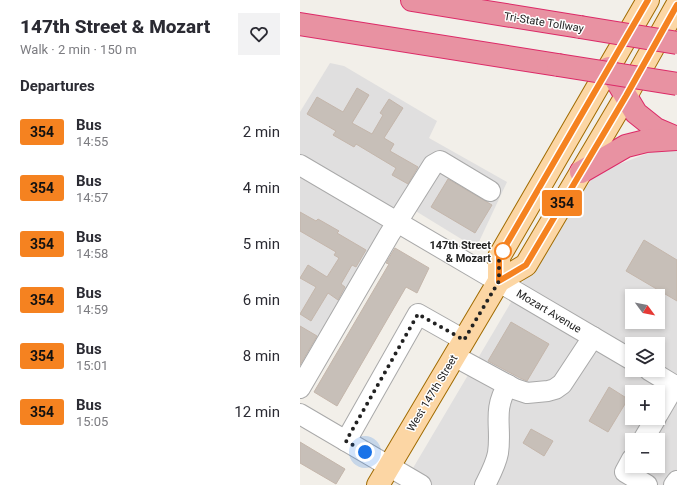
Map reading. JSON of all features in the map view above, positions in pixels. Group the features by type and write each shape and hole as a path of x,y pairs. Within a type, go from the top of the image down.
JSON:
{"highway":[{"name":"Tri-State Tollway","path":"412,0 677,43"},
{"path":"300,24 677,84"},
{"path":"609,68 636,113 662,132 677,138"},
{"path":"581,172 626,146 646,141 677,138"}],"main road":[{"path":"499,281 499,257 648,0"},
{"name":"West 147th Street","path":"378,485 499,281 526,265 626,96 677,5"}],"street":[{"path":"300,388 397,222 433,165 440,161 490,191"},
{"name":"Mozart Avenue","path":"300,165 625,356"},
{"path":"346,441 418,314 459,348 508,385 527,393 555,389 562,384 593,337"},
{"path":"661,377 676,386 665,403"},
{"path":"485,485 498,452 500,401 508,385"},
{"path":"300,414 421,485"},
{"path":"627,473 647,485"},
{"path":"674,485 677,480"}],"shaded area":[{"path":"330,63 344,66 437,121 429,138 507,182 476,248 414,210 300,385 300,112"},
{"path":"659,149 677,151 677,485 403,485 536,260 596,173"}],"building":[{"path":"357,88 369,95 352,123 372,134 383,115 380,113 389,99 403,108 384,138 394,144 390,151 418,167 408,184 392,175 396,168 356,144 354,147 333,135 336,131 307,114 317,97 343,112"},
{"path":"448,179 492,205 475,233 431,207"},
{"path":"300,212 316,221 318,219 339,231 337,233 366,250 356,267 352,265 341,284 345,287 338,300 328,293 311,321 300,314 316,287 300,278 308,265 327,277 339,258 334,255 336,252 300,231"},
{"path":"644,240 677,260 677,301 665,294 665,289 657,289 626,271"},
{"path":"395,248 429,268 417,293 406,287 337,406 314,392 389,264 386,263"},
{"path":"511,322 549,344 527,381 488,361"},
{"path":"300,326 317,336 300,365"},
{"path":"609,387 625,397 625,404 608,432 589,421"},
{"path":"531,429 553,441 544,456 523,443"},
{"path":"300,442 345,469 336,484 300,463"}],"bus line":[{"name":"354","path":"648,0 499,257 499,281 526,265 626,96 677,5"}],"place":[{"name":"147th Street & Mozart","path":"503,251"}],"route":[{"path":"365,452 346,441 418,314 464,340 499,281 499,257 506,245 503,251"}]}
